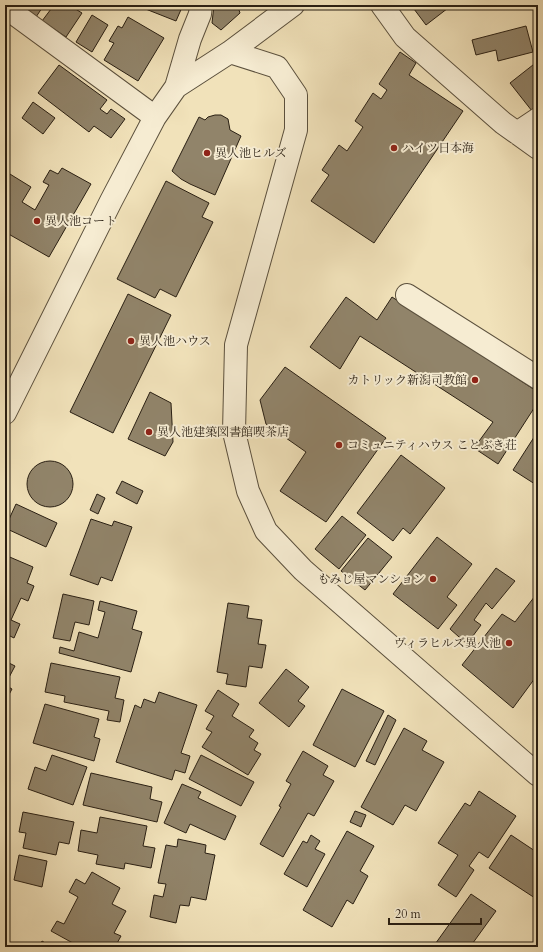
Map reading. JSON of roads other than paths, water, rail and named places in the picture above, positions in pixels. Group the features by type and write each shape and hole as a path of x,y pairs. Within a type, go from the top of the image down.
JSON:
{"street":[{"path":"6,410 155,117 176,87 190,39 200,14 201,5"},
{"path":"176,87 230,52 293,5"},
{"path":"382,5 405,37 503,124 538,148"},
{"path":"5,7 155,117"},
{"path":"230,52 277,67 296,95 296,130 236,345 234,432 248,492 266,532 303,570 538,775"},
{"path":"517,133 538,119"},
{"path":"407,295 538,378"}],"place":[{"name":"ハイツ日本海","path":"394,148"},
{"name":"異人池ヒルズ","path":"207,153"},
{"name":"異人池コート","path":"37,221"},
{"name":"異人池ハウス","path":"131,341"},
{"name":"カトリック新潟司教館","path":"475,380"},
{"name":"異人池建築図書館喫茶店","path":"149,432"},
{"name":"コミュニティハウス ことぶき荘","path":"339,445"},
{"name":"もみじ屋マンション","path":"433,579"},
{"name":"ヴィラヒルズ異人池","path":"509,643"}]}
